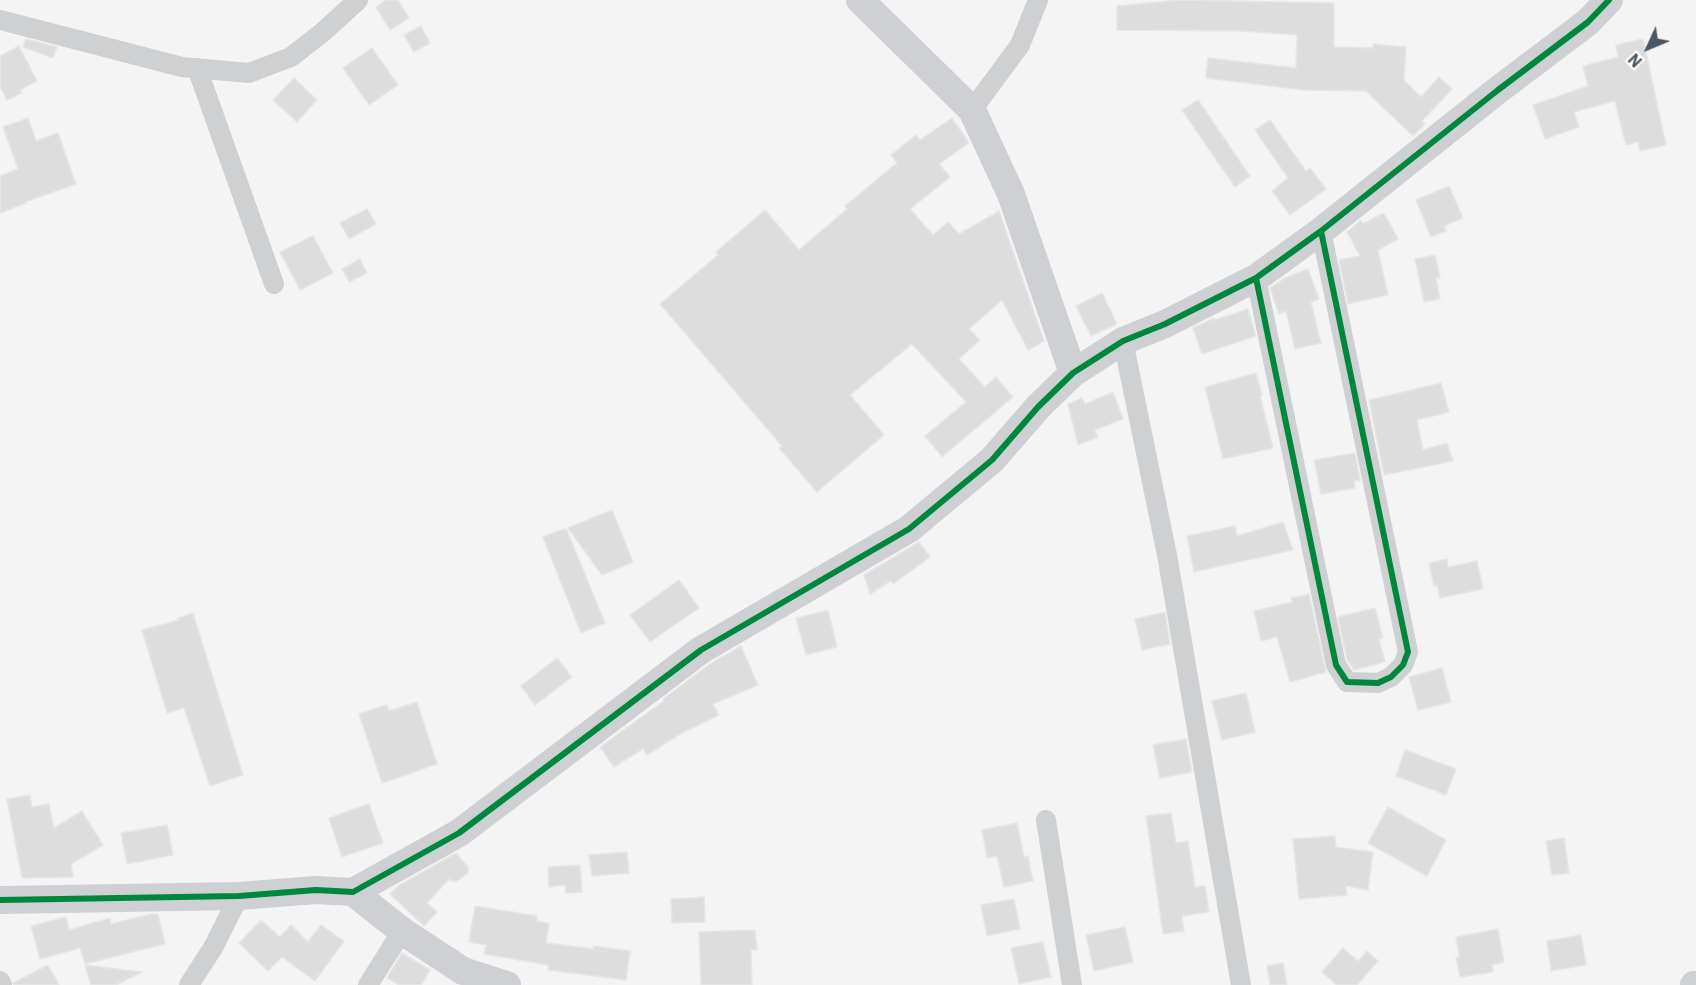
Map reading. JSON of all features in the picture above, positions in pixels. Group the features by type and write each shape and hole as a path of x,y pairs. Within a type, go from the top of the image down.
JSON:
{"street":[{"path":"0,20 182,67 249,73 291,57 358,0"},
{"path":"860,0 972,110 1011,194 1073,373"},
{"path":"972,110 1020,45 1038,0"},
{"path":"0,900 239,896 316,890 353,892 459,833 701,650 909,529 992,460 1038,407 1073,373 1124,341 1165,324 1256,278 1321,231 1498,90 1588,22 1609,0"},
{"path":"197,68 274,284"},
{"path":"1256,278 1336,665 1347,682 1378,683 1391,677 1403,665 1408,652 1321,231"},
{"path":"1124,341 1167,555 1242,985"},
{"path":"1046,820 1072,985"},
{"path":"353,892 402,931 463,972 507,985"},
{"path":"189,985 214,946 239,896"},
{"path":"368,985 402,931"},
{"path":"0,981 2,985"}],"building":[{"path":"386,0 398,0 409,18 390,30 376,7"},
{"path":"1180,0 1334,3 1334,47 1373,48 1373,44 1406,47 1404,80 1421,97 1439,77 1452,89 1422,121 1425,124 1413,136 1366,91 1304,90 1206,78 1208,58 1296,68 1297,35 1242,31 1117,30 1117,6"},
{"path":"421,26 430,43 414,52 404,35"},
{"path":"26,39 57,47 53,58 23,47"},
{"path":"1643,39 1666,145 1640,151 1638,142 1626,145 1615,101 1574,112 1579,127 1545,139 1533,105 1588,86 1583,66 1618,57 1616,45"},
{"path":"19,46 37,81 20,90 22,93 7,100 0,86 0,56"},
{"path":"372,48 398,85 369,105 343,68"},
{"path":"294,78 317,100 297,122 273,100"},
{"path":"1198,100 1250,176 1235,187 1182,110"},
{"path":"28,118 36,141 58,133 76,184 0,213 0,176 18,169 3,127"},
{"path":"952,118 969,143 939,164 950,177 910,209 933,235 948,222 959,234 999,211 1044,341 1028,350 1002,300 969,329 980,340 959,359 985,387 996,377 1013,397 942,457 925,436 966,402 912,344 850,395 884,435 817,492 779,448 782,446 660,304 718,255 716,252 765,210 799,250 847,209 845,206 897,163 891,155 916,135 920,140"},
{"path":"1270,120 1306,171 1310,168 1326,189 1290,215 1272,191 1288,178 1255,130"},
{"path":"1449,186 1463,218 1444,226 1446,231 1431,237 1416,200"},
{"path":"367,209 376,224 349,239 340,223"},
{"path":"1384,213 1398,239 1378,250 1388,295 1348,304 1339,260 1360,256 1347,232 1361,220 1363,224"},
{"path":"313,236 333,273 300,290 280,252"},
{"path":"1435,255 1440,278 1436,278 1440,299 1424,302 1415,259"},
{"path":"360,259 367,273 349,282 342,269"},
{"path":"1308,269 1319,299 1311,302 1321,343 1295,349 1286,311 1279,314 1270,288 1285,278"},
{"path":"1102,293 1117,324 1091,336 1076,306"},
{"path":"1248,309 1256,336 1202,354 1193,328 1214,318 1215,320"},
{"path":"1256,373 1273,448 1223,459 1205,387"},
{"path":"1441,383 1449,412 1417,420 1423,450 1447,443 1453,461 1384,475 1369,400"},
{"path":"1113,392 1123,419 1095,430 1098,437 1078,445 1068,404 1082,398 1085,404"},
{"path":"1355,453 1360,480 1354,481 1355,488 1321,494 1314,460"},
{"path":"612,510 633,562 602,575 568,528"},
{"path":"1283,522 1293,550 1194,572 1187,536 1235,526 1237,536"},
{"path":"566,528 605,623 581,633 543,537"},
{"path":"919,542 930,557 893,584 891,581 870,594 864,575"},
{"path":"1447,559 1448,567 1477,561 1483,589 1440,598 1437,585 1434,586 1429,563"},
{"path":"679,580 699,608 650,642 630,615"},
{"path":"1309,594 1326,672 1290,682 1277,637 1261,641 1254,611 1292,602 1291,598"},
{"path":"1375,608 1383,638 1379,639 1385,662 1354,670 1347,660 1338,617"},
{"path":"828,610 837,647 806,655 796,618"},
{"path":"1165,612 1170,644 1142,650 1135,619"},
{"path":"193,613 243,775 210,786 184,708 167,713 142,630 179,620 178,618"},
{"path":"741,646 758,685 713,704 719,715 682,733 647,755 643,749 614,767 600,747 664,701 663,699 710,664"},
{"path":"557,658 572,677 535,705 521,686"},
{"path":"1442,668 1451,702 1418,710 1409,677"},
{"path":"1246,693 1255,732 1222,740 1212,701"},
{"path":"417,702 437,764 382,783 359,714 387,705 389,711"},
{"path":"1186,739 1192,772 1160,778 1153,745"},
{"path":"1405,750 1456,769 1446,795 1396,776"},
{"path":"30,795 32,807 49,804 54,828 82,811 103,845 71,864 73,877 22,878 7,799"},
{"path":"369,804 383,843 342,857 329,818"},
{"path":"1388,807 1446,840 1427,876 1368,843"},
{"path":"1171,813 1176,843 1188,841 1195,887 1205,886 1209,912 1182,916 1184,931 1163,934 1146,816"},
{"path":"1017,823 1024,857 1028,856 1033,881 1004,887 997,856 987,858 982,830"},
{"path":"167,825 173,855 127,864 121,833"},
{"path":"1335,836 1336,847 1373,852 1368,890 1346,886 1347,895 1299,899 1293,839"},
{"path":"1564,838 1569,873 1552,875 1546,841"},
{"path":"627,852 629,873 592,876 589,855"},
{"path":"456,853 468,867 468,873 457,881 449,879 427,903 437,912 424,926 390,894 398,886"},
{"path":"580,865 582,892 566,893 565,885 549,887 548,867"},
{"path":"704,897 705,922 672,923 671,899"},
{"path":"1014,899 1020,929 987,936 981,905"},
{"path":"475,906 537,916 537,921 549,923 546,943 630,951 626,980 548,970 548,965 484,954 486,945 469,942"},
{"path":"158,914 165,944 85,964 80,948 40,959 31,926 66,917 69,930 110,918 111,924"},
{"path":"261,920 280,937 291,925 308,942 321,925 344,941 315,981 282,957 268,971 239,943"},
{"path":"1125,927 1133,962 1094,971 1086,935"},
{"path":"1498,929 1504,962 1492,965 1493,972 1460,977 1456,957 1459,957 1456,937"},
{"path":"755,930 757,950 751,950 752,985 701,985 699,932"},
{"path":"1581,935 1586,965 1551,971 1547,941"},
{"path":"1043,942 1051,977 1019,984 1011,948"},
{"path":"1343,948 1358,961 1367,951 1378,961 1357,985 1337,985 1322,972"},
{"path":"402,953 430,970 421,985 399,985 387,978"},
{"path":"1283,963 1287,985 1270,985 1267,966"},
{"path":"48,965 59,985 14,985 13,983"},
{"path":"85,965 142,972 116,985 91,985"}],"cycle path":[{"path":"0,900 239,896 316,890 353,892 459,833 701,650 909,529 992,460 1038,407 1073,373 1123,341 1165,324 1256,278 1321,231 1498,90 1588,22 1609,0"},
{"path":"1256,278 1336,665 1347,682 1378,683 1391,677 1403,665 1408,652 1321,231"}]}
